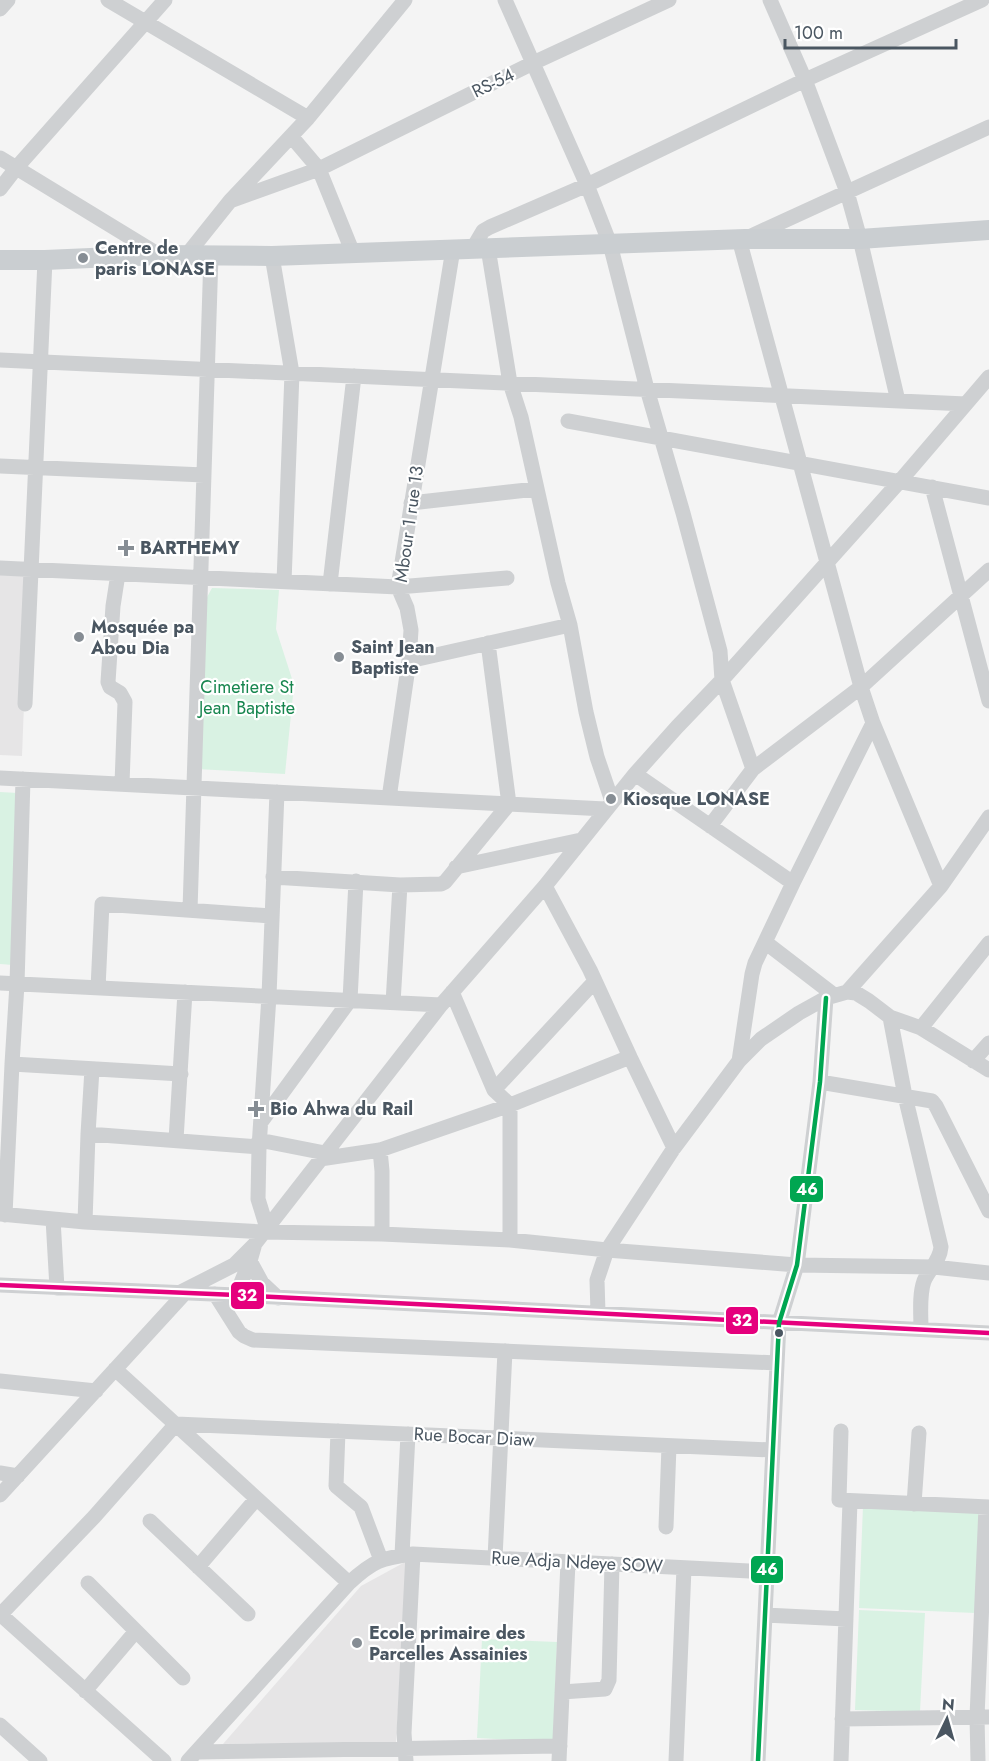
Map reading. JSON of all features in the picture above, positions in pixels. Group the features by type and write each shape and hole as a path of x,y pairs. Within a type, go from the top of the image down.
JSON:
{"main road":[{"path":"0,260 159,255 272,256 742,239 860,239 989,230"}],"street":[{"path":"0,9 8,0"},
{"path":"108,0 308,118"},
{"path":"0,189 165,0"},
{"path":"186,256 230,201 308,118 405,0"},
{"path":"505,0 587,185 610,244 647,389 720,651 722,680 753,769"},
{"name":"RS-54","path":"230,201 319,169 533,63 669,0"},
{"path":"770,0 805,80 847,192 898,401"},
{"path":"609,805 586,712 570,625 558,583 521,417 471,248 483,231 490,227 587,185 805,80 982,0"},
{"path":"941,886 873,723 861,687 742,239 989,128"},
{"path":"291,136 319,169 353,253"},
{"path":"0,158 159,255"},
{"name":"Mbour 1 rue 13","path":"389,798 409,661 411,630 407,608 398,587 432,380 471,248"},
{"path":"190,910 212,255"},
{"path":"272,256 292,374 284,582"},
{"path":"25,704 45,260"},
{"path":"0,360 898,401 976,398"},
{"path":"330,584 354,376"},
{"path":"0,1495 182,1293 234,1265 262,1235 441,1005 545,886 635,774 976,398 989,377"},
{"path":"568,421 989,498"},
{"path":"0,466 204,475"},
{"path":"932,487 989,701"},
{"path":"411,503 536,489"},
{"path":"0,568 398,587 507,578"},
{"path":"710,826 753,769 861,687 989,570"},
{"path":"118,574 113,606 108,682 110,687 120,693 124,702 122,784"},
{"path":"409,661 570,625"},
{"path":"273,877 400,885 445,882 509,804 488,643"},
{"path":"739,1061 755,963 873,723"},
{"path":"635,774 793,883"},
{"path":"0,778 509,804 609,805"},
{"path":"23,779 17,984 12,1064 4,1135 3,1215 262,1235 382,1234 510,1240 797,1265 934,1267 989,1273"},
{"path":"225,1295 250,1261 262,1235 258,1199 259,1144 269,996 277,792"},
{"path":"598,1313 597,1280 607,1250 674,1148 739,1061 761,1039 799,1013 836,995 941,886 989,817"},
{"path":"456,867 581,840"},
{"path":"261,1122 350,1000 356,881"},
{"path":"393,1003 400,885"},
{"path":"545,886 595,981 674,1148"},
{"path":"98,988 102,904 271,916"},
{"path":"765,942 836,995 856,993 890,1017 921,1028 989,1070"},
{"path":"921,1028 989,944"},
{"path":"494,1090 595,981"},
{"path":"0,983 441,1005"},
{"path":"176,1140 185,992"},
{"path":"452,992 494,1090 510,1105 510,1240"},
{"path":"758,1761 779,1323 797,1265 820,1083 836,995"},
{"path":"890,1017 905,1096 941,1247 941,1252 922,1289 921,1329"},
{"path":"973,1061 989,1043"},
{"path":"88,1134 259,1144 322,1156 380,1150 510,1105 630,1057"},
{"path":"12,1064 181,1074"},
{"path":"85,1222 92,1069"},
{"path":"820,1083 928,1100 934,1103 989,1211"},
{"path":"380,1150 382,1234"},
{"path":"973,1177 989,1182"},
{"path":"53,1219 57,1288"},
{"path":"250,1261 262,1282 278,1298"},
{"path":"234,1265 225,1295 239,1332 253,1340 777,1363"},
{"path":"0,1285 989,1333"},
{"path":"495,1558 505,1351"},
{"path":"115,1369 349,1583"},
{"path":"0,1381 96,1391"},
{"path":"164,1761 0,1615 94,1517 176,1424"},
{"name":"Rue Bocar Diaw","path":"176,1424 772,1450"},
{"path":"338,1431 336,1486 362,1507 396,1557"},
{"path":"841,1431 839,1500 987,1507 983,1717 978,1761"},
{"path":"914,1503 919,1433"},
{"path":"406,1755 396,1557 408,1434"},
{"path":"666,1527 669,1446"},
{"path":"0,1473 18,1476"},
{"path":"198,1567 256,1499"},
{"path":"841,1761 850,1501"},
{"path":"150,1521 248,1614"},
{"path":"193,1757 349,1583 368,1566 396,1557"},
{"name":"Rue Adja Ndeye SOW","path":"396,1557 495,1558 767,1572"},
{"path":"193,1757 560,1753 568,1562"},
{"path":"562,1692 605,1689 609,1680 612,1564"},
{"path":"676,1761 684,1568"},
{"path":"88,1583 183,1678"},
{"path":"765,1615 846,1619"},
{"path":"85,1691 136,1631"},
{"path":"842,1719 983,1717"},
{"path":"0,1725 40,1761"}],"shaded area":[{"path":"0,575 29,576 22,756 0,755"},
{"name":"Ecole primaire des Parcelles Assainies","path":"407,1561 396,1742 223,1744 361,1586"}],"green space":[{"name":"Cimetiere St Jean Baptiste","path":"212,588 279,590 276,629 294,685 285,774 197,769 206,599"},
{"path":"0,792 18,793 13,965 0,964"},
{"path":"863,1506 979,1511 975,1613 859,1608"},
{"path":"859,1610 925,1613 920,1712 855,1710"},
{"path":"482,1639 557,1642 553,1742 477,1738"}],"transit line":[{"name":"46","path":"758,1761 779,1323 797,1265 820,1082 826,998"},
{"name":"32","path":"0,1285 989,1333"}],"place":[{"name":"Centre de paris LONASE","path":"83,258"},
{"name":"BARTHEMY","path":"126,548"},
{"name":"Mosquée pa Abou Dia","path":"79,637"},
{"name":"Saint Jean Baptiste","path":"339,657"},
{"name":"Kiosque LONASE","path":"611,799"},
{"name":"Bio Ahwa du Rail","path":"256,1109"},
{"name":"Ecole primaire des Parcelles Assainies","path":"357,1643"}]}
